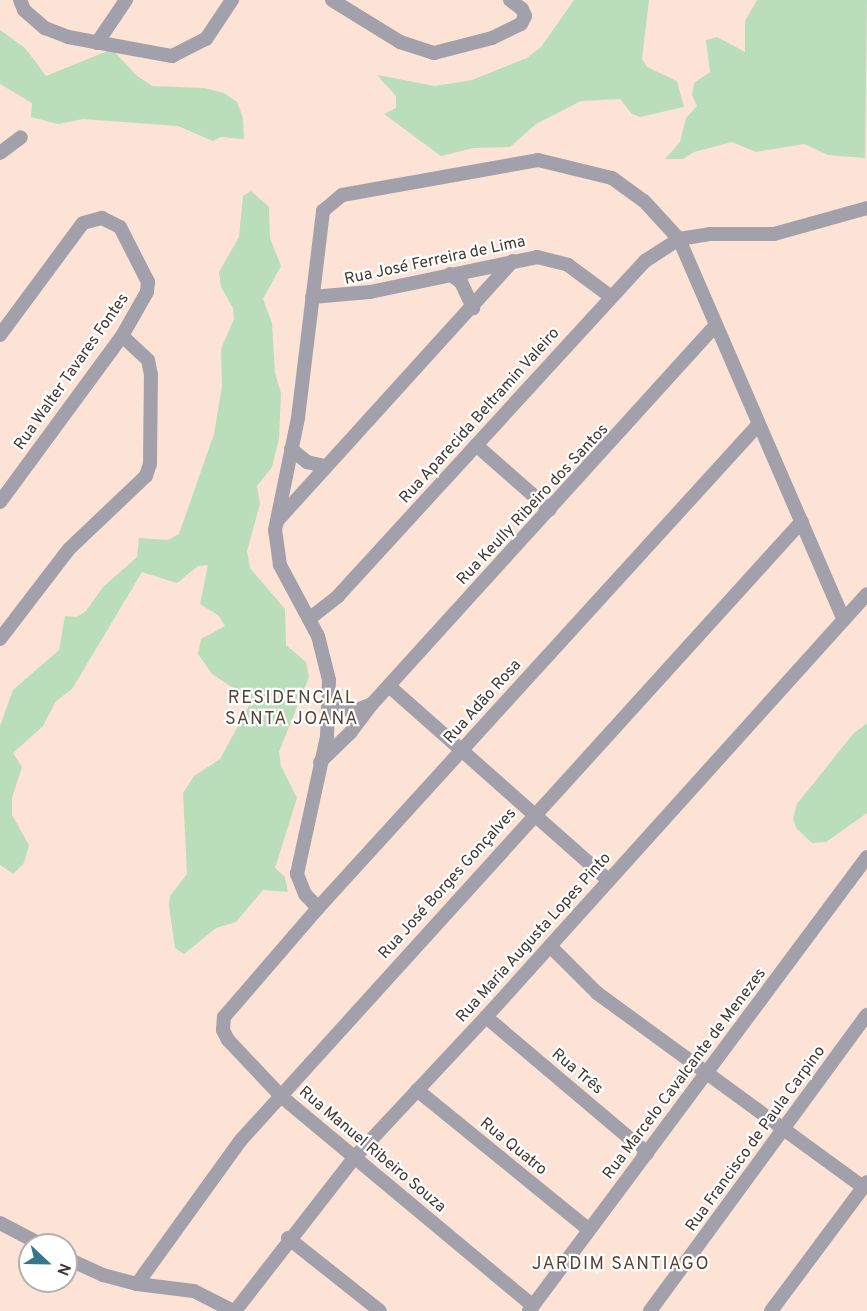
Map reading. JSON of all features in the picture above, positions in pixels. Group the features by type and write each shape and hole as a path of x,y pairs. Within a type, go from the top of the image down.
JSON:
{"street":[{"path":"20,0 24,10 45,28 97,42 172,56 189,50 206,39 232,0"},
{"path":"97,42 126,0"},
{"path":"332,0 400,42 434,53 492,38 521,24 525,16 510,0"},
{"path":"0,153 21,137"},
{"path":"318,908 297,874 331,697 326,659 309,619 280,565 276,522 291,449 323,211 329,202 342,195 538,160 612,178 644,201 679,239 844,620"},
{"path":"679,239 710,234 774,234 867,208"},
{"name":"Rua Walter Tavares Fontes","path":"0,335 83,223 102,218 120,227 148,282 138,311 0,502"},
{"name":"Rua Aparecida Beltramin Valeiro","path":"309,619 338,596 610,296 645,261 679,239"},
{"name":"Rua José Ferreira de Lima","path":"312,297 327,298 537,257 568,265 610,296"},
{"path":"276,522 324,466 473,308 513,261"},
{"path":"450,274 461,282 473,308"},
{"name":"Rua Keully Ribeiro dos Santos","path":"320,762 350,734 372,704 715,326"},
{"path":"0,639 69,549 146,476 150,464 152,375 148,360 122,336"},
{"name":"Rua Adão Rosa","path":"234,1002 758,425"},
{"path":"476,445 550,510"},
{"path":"291,449 307,462 324,466"},
{"name":"Rua José Borges Gonçalves","path":"137,1284 204,1188 281,1096 533,814 802,521"},
{"name":"Rua Maria Augusta Lopes Pinto","path":"234,1311 288,1238 354,1158 486,1017 867,594"},
{"path":"389,686 608,880"},
{"path":"331,697 341,708 354,711 372,704"},
{"name":"Rua Marcelo Cavalcante de Menezes","path":"531,1309 588,1229 866,861"},
{"path":"549,946 597,993 865,1184 771,1311"},
{"name":"Rua Manuel Ribeiro Souza","path":"234,1002 224,1017 223,1030 281,1096 531,1309"},
{"name":"Rua Francisco de Paula Carpino","path":"650,1311 867,1015"},
{"name":"Rua Três","path":"486,1017 646,1153"},
{"name":"Rua Quatro","path":"417,1090 588,1229"},
{"path":"0,1223 19,1233"},
{"path":"288,1238 380,1311"},
{"path":"78,1264 103,1275 137,1284 194,1291 234,1311"}],"green space":[{"path":"574,0 649,0 642,59 647,67 677,81 684,107 640,117 632,114 620,99 581,101 536,124 510,147 473,148 441,156 384,114 396,108 396,96 377,75 435,86 472,80 527,58 541,47"},
{"path":"757,0 867,0 865,158 828,155 804,144 756,152 732,142 694,152 683,159 665,159 680,142 686,118 697,106 692,95 694,83 710,72 706,40 717,37 745,52 745,21"},
{"path":"0,30 25,48 46,76 112,49 137,76 152,86 204,88 224,93 237,102 243,118 244,139 221,137 213,141 178,126 83,119 58,124 31,117 32,103 0,84"},
{"path":"251,191 269,207 270,238 281,266 263,299 272,323 275,373 281,393 279,439 272,467 257,486 260,504 247,551 250,568 285,609 286,645 306,662 309,677 279,752 281,766 297,798 275,868 285,877 288,892 263,890 236,922 216,928 184,954 175,948 169,906 170,896 187,874 183,793 194,776 220,759 249,706 238,691 212,674 198,654 201,639 225,626 219,616 200,604 208,565 198,566 177,583 142,572 72,689 56,701 43,726 13,753 22,767 12,798 12,815 29,845 24,863 13,874 0,865 0,726 13,690 59,650 65,616 77,617 86,611 103,587 137,557 139,538 168,540 179,534 214,434 222,386 221,349 234,319 233,308 221,287 219,272 239,237 243,196"},
{"path":"867,723 867,813 826,842 812,843 796,828 793,819 797,804 853,734"}],"district":[{"name":"RESIDENCIAL SANTA JOANA","path":"292,710"},
{"name":"JARDIM SANTIAGO","path":"621,1265"}]}
